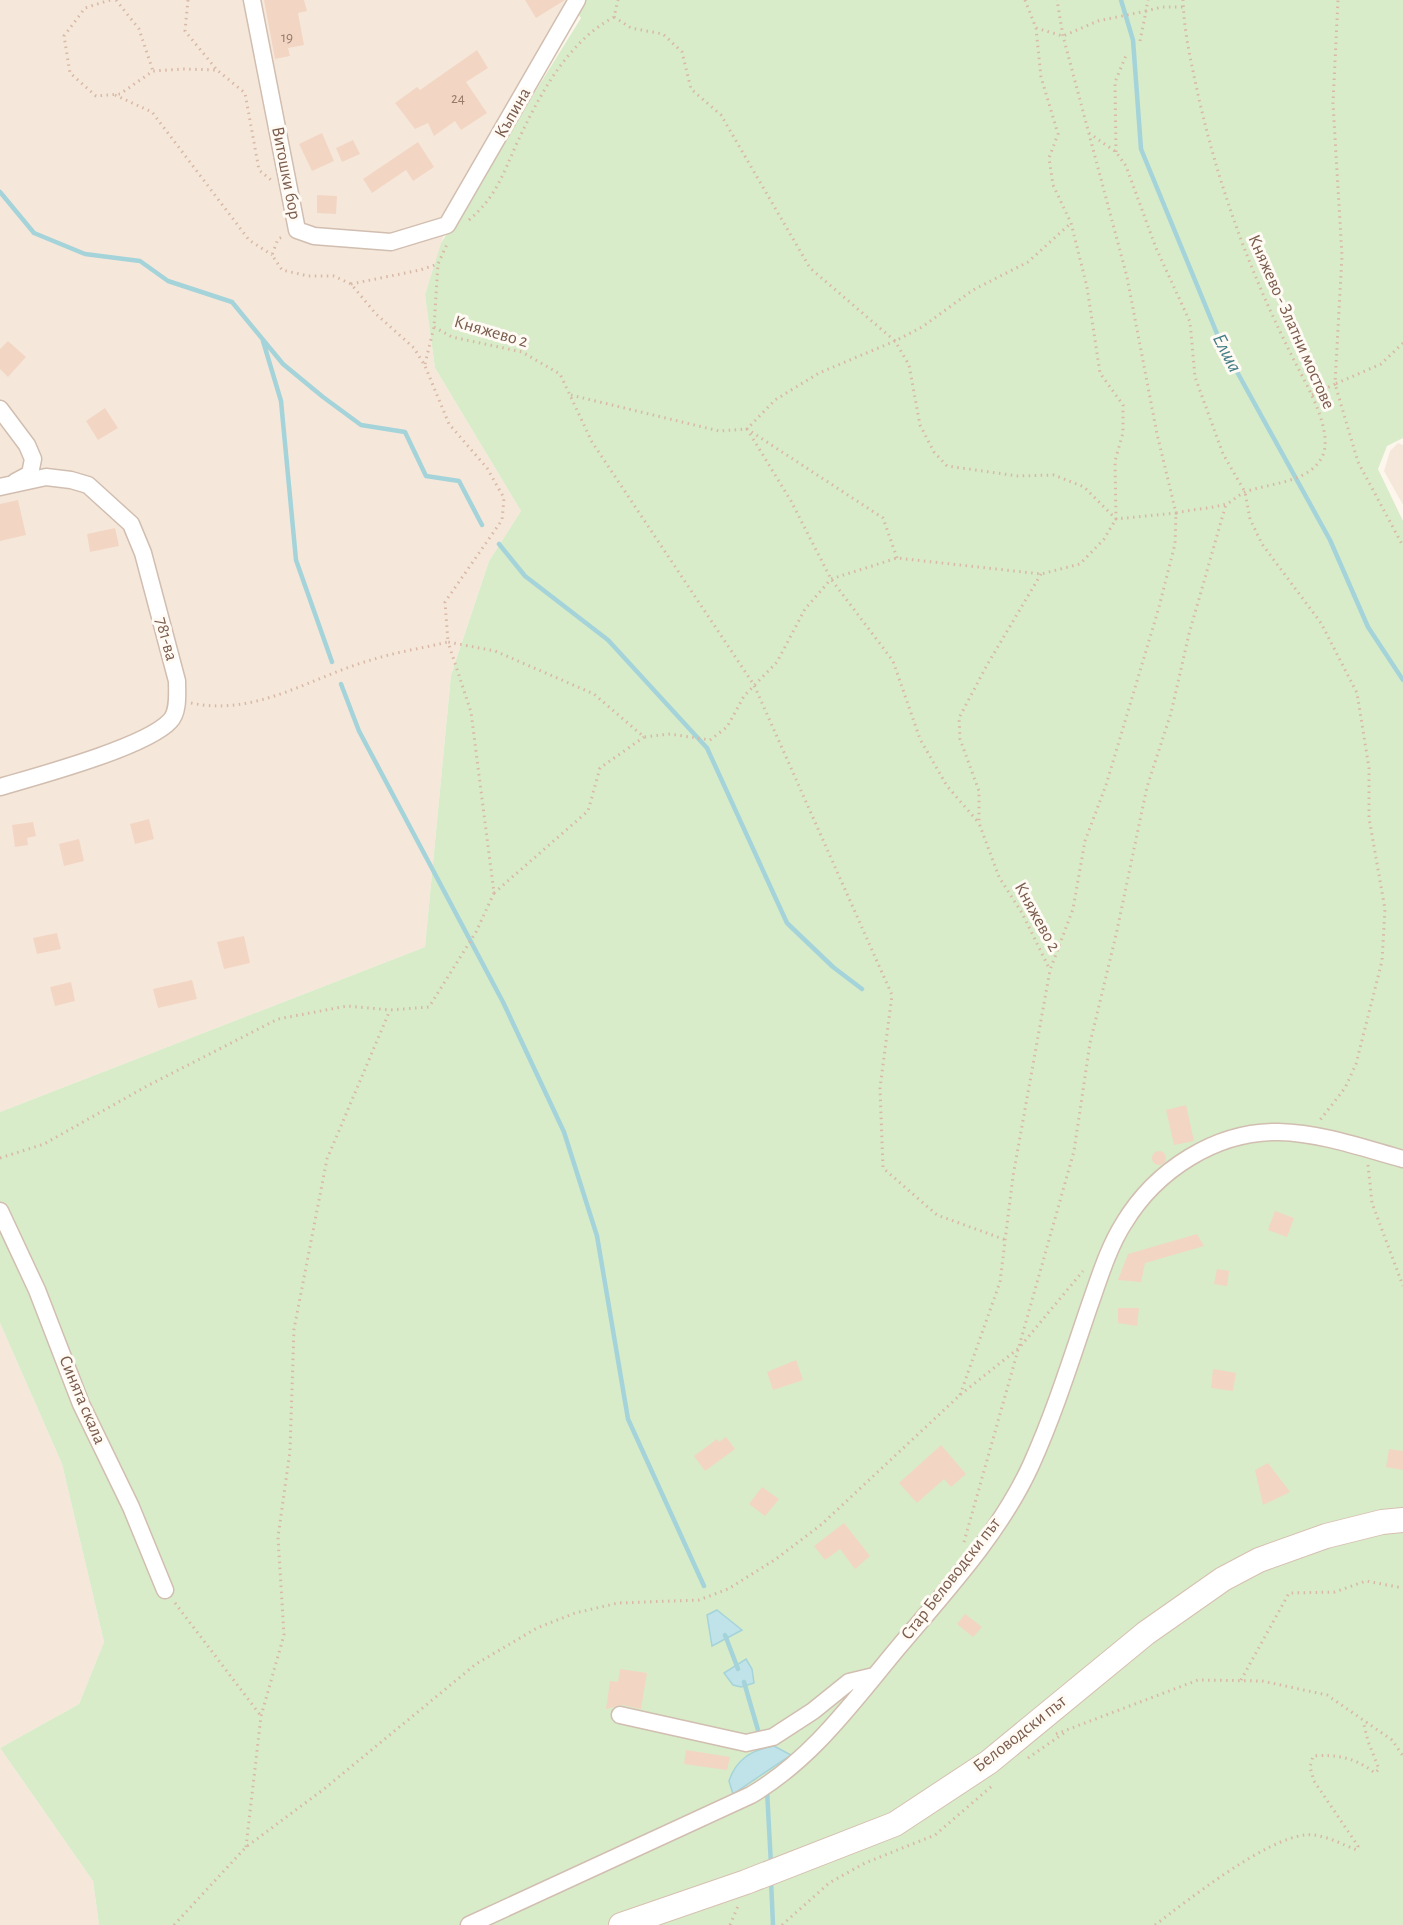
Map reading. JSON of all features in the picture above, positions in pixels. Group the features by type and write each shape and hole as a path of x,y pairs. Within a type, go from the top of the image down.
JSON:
{"street":[{"name":"Витошки бор","path":"252,0 297,230 314,236 391,242 449,230"},
{"name":"Къпина","path":"449,230 577,0"},
{"path":"0,409 27,445 33,459 30,474 5,486"},
{"name":"781-ва","path":"5,486 46,477 88,485 131,524 143,553 177,681 177,700"},
{"path":"0,787 58,770 151,735 172,720 177,700"},
{"name":"Стар Беловодски път","path":"469,1925 751,1795 777,1779 820,1742 954,1582 995,1526 1030,1467 1059,1395 1101,1272 1123,1224 1146,1193 1169,1171 1216,1144 1242,1136 1279,1132 1366,1149 1403,1160"},
{"name":"Синята скала","path":"0,1211 37,1290 81,1404 131,1507 165,1590"},
{"name":"Беловодски път","path":"621,1925 746,1882 895,1824 989,1762 1146,1633 1223,1579 1259,1560 1326,1536 1382,1522 1403,1520"},
{"path":"620,1715 746,1743 772,1737 813,1711 849,1682 874,1676"}],"path":[{"path":"110,0 85,8 64,36 70,73 96,96 120,94 153,71 217,70"},
{"path":"116,0 139,29 153,71"},
{"path":"188,0 185,31 217,70 245,93 260,170 290,196"},
{"path":"468,222 483,208 502,181 517,143 556,72 586,34 614,17 618,0"},
{"path":"0,1158 44,1144 147,1086 278,1019 347,1006 390,1010 429,1007 477,932 494,893 588,811 600,768 644,737 670,734 710,740 727,727 754,685 777,662 806,609 831,579 897,558 1041,574 1080,564 1104,539 1116,519 1115,461 1123,433 1123,405 1100,374 1087,287 1071,223 1053,185 1049,158 1059,134 1041,77 1036,28 1025,0"},
{"path":"960,1395 1000,1282 1013,1176 1050,970 1073,909 1085,842 1106,785 1159,607 1175,544 1176,513 1157,434 1127,277 1063,36 1057,0"},
{"path":"1140,41 1148,0"},
{"name":"Княжево - Златни мостове","path":"1183,0 1190,57 1212,153 1241,246 1266,304 1312,395 1327,438 1322,457 1305,473 1286,481 1245,492"},
{"path":"1338,0 1333,103 1342,256 1335,384 1358,462 1403,546"},
{"path":"1036,28 1063,36 1098,21 1132,15 1162,6 1184,7"},
{"path":"614,17 631,28 663,34 682,52 691,89 721,115 810,268 895,341 909,365 920,425 934,452 947,466 1018,476 1054,475 1084,487 1116,519"},
{"path":"1116,152 1115,82 1127,53"},
{"path":"114,94 152,112 249,240 272,255 282,270 308,276 334,276 351,284 376,314 414,348 425,366 449,424 487,468 504,498 502,520 445,602 448,642 471,711 494,893"},
{"path":"1089,133 1116,152 1126,166 1156,248 1190,322 1195,377 1223,453 1245,492 1250,519 1262,544 1322,623 1357,693 1369,768 1369,818 1385,909 1382,961 1356,1064 1345,1088 1308,1136"},
{"path":"747,429 775,400 819,373 922,327 973,290 1028,262 1071,223"},
{"path":"272,255 278,239 297,230"},
{"name":"Княжево 2","path":"449,230 438,264 434,327 452,337 489,343 522,352 560,374 592,442 754,685 892,995 880,1088 883,1168 937,1215 1006,1240"},
{"path":"351,284 420,270 438,264"},
{"path":"425,366 434,327"},
{"path":"1312,395 1381,364 1403,343"},
{"path":"570,395 718,431 747,429 884,518 897,558"},
{"path":"747,429 791,501 831,579 893,661 910,703 920,739 947,786 979,823"},
{"path":"1116,519 1176,513 1226,504 1245,492"},
{"path":"962,1548 1074,1151 1090,1043 1116,935 1147,787 1171,713 1226,504"},
{"path":"979,823 979,791 960,740 959,718 987,665 1041,574"},
{"path":"177,700 213,708 267,700 371,660 448,642 495,651 594,694 644,737"},
{"name":"Княжево 2","path":"979,823 999,877 1022,913 1050,970"},
{"path":"246,1847 261,1716 284,1635 278,1537 290,1451 294,1329 327,1159 390,1010"},
{"path":"1366,1149 1372,1203 1403,1286"},
{"path":"174,1925 246,1847 324,1789 476,1664 537,1628 575,1613 618,1603 699,1600 728,1589 822,1524 960,1395 1019,1348 1086,1268"},
{"path":"1241,1680 1289,1593 1335,1592 1366,1581 1403,1588"},
{"path":"165,1590 261,1716"},
{"path":"1073,1727 1198,1680 1262,1681 1327,1695 1363,1722 1379,1769 1375,1773 1363,1764 1337,1754 1313,1756 1310,1767 1314,1781 1358,1846 1357,1850 1329,1839 1305,1834 1281,1842 1225,1873 1155,1925"},
{"path":"1363,1722 1370,1721 1392,1740 1403,1756"}],"shaded area":[{"path":"0,0 577,0 447,225 425,295 435,368 521,511 489,561 451,675 425,947 0,1112"},
{"path":"1398,443 1403,445 1403,505 1384,471 1390,451"},
{"path":"0,1323 62,1464 104,1642 79,1704 0,1748"},
{"path":"0,1748 93,1881 99,1925 0,1925"}],"green space":[{"path":"577,0 1403,0 1403,438 1387,446 1378,469 1403,521 1403,1925 99,1925 93,1881 0,1748 79,1704 104,1642 62,1464 0,1323 0,1112 425,947 451,675 489,561 521,511 435,368 425,295 441,243 581,18 573,7"}],"water":[{"path":"717,1610 742,1630 712,1646 707,1615"},
{"path":"746,1659 752,1669 754,1683 741,1687 733,1685 724,1673"},
{"path":"774,1746 791,1755 733,1794 729,1781 741,1761 752,1753"}],"building":[{"path":"264,0 304,0 307,11 298,13 304,45 288,48 290,56 275,59"},
{"path":"525,0 565,0 536,18"},
{"path":"477,50 488,68 466,82 487,113 461,130 455,121 434,136 428,123 415,129 395,103 417,87 420,90"},
{"path":"322,133 334,161 312,171 299,144"},
{"path":"353,140 360,154 342,162 336,148"},
{"path":"418,142 434,167 413,181 406,170 372,193 363,179"},
{"path":"317,195 337,196 336,214 317,213"},
{"path":"8,341 26,357 8,377 0,369 0,349"},
{"path":"105,408 118,428 98,440 86,421"},
{"path":"18,500 26,535 0,541 0,504"},
{"path":"115,528 119,546 90,552 87,534"},
{"path":"149,819 154,839 135,844 130,824"},
{"path":"33,822 36,836 27,838 28,845 15,847 12,825"},
{"path":"79,839 84,861 64,866 59,844"},
{"path":"57,933 61,949 37,954 33,938"},
{"path":"244,936 250,963 224,969 217,942"},
{"path":"192,980 197,999 158,1008 153,989"},
{"path":"71,982 75,1001 55,1006 50,987"},
{"path":"1186,1105 1194,1141 1174,1145 1166,1110"},
{"path":"1156,1151 1162,1151 1166,1158 1162,1165 1156,1165 1152,1161 1152,1155"},
{"path":"1275,1211 1294,1218 1287,1237 1268,1230"},
{"path":"1197,1234 1204,1246 1145,1263 1141,1282 1118,1280 1128,1254"},
{"path":"1217,1269 1229,1271 1227,1286 1214,1284"},
{"path":"1118,1308 1139,1308 1137,1326 1118,1323"},
{"path":"796,1360 803,1380 773,1390 767,1372"},
{"path":"1213,1369 1236,1373 1233,1391 1211,1388"},
{"path":"726,1437 735,1449 705,1471 694,1456 717,1439 719,1442"},
{"path":"941,1445 966,1474 951,1487 944,1479 917,1503 899,1483"},
{"path":"1389,1449 1403,1451 1403,1470 1386,1467"},
{"path":"1268,1463 1290,1492 1263,1505 1255,1470"},
{"path":"762,1487 779,1499 765,1516 749,1504"},
{"path":"844,1523 870,1556 855,1569 840,1549 825,1560 814,1546"},
{"path":"965,1614 982,1627 973,1637 957,1624"},
{"path":"620,1669 647,1673 641,1709 622,1705 606,1709 610,1681 618,1682"},
{"path":"686,1750 730,1757 727,1770 684,1764"}],"waterway":[{"name":"Елша","path":"1121,0 1133,40 1141,149 1220,341 1330,540 1368,627 1403,680"},
{"path":"0,192 34,233 85,254 140,261 168,281 232,302 283,364 323,397 361,425 405,432 426,476 459,481 482,525"},
{"path":"263,341 281,401 296,560 332,662"},
{"path":"499,544 525,576 608,640 707,748 787,923 833,967 862,989"},
{"path":"341,684 359,731 503,1002 564,1132 597,1236 628,1419 704,1586"},
{"path":"725,1635 738,1669"},
{"path":"744,1682 760,1737"},
{"path":"767,1790 771,1865"},
{"path":"771,1880 773,1925"}]}
